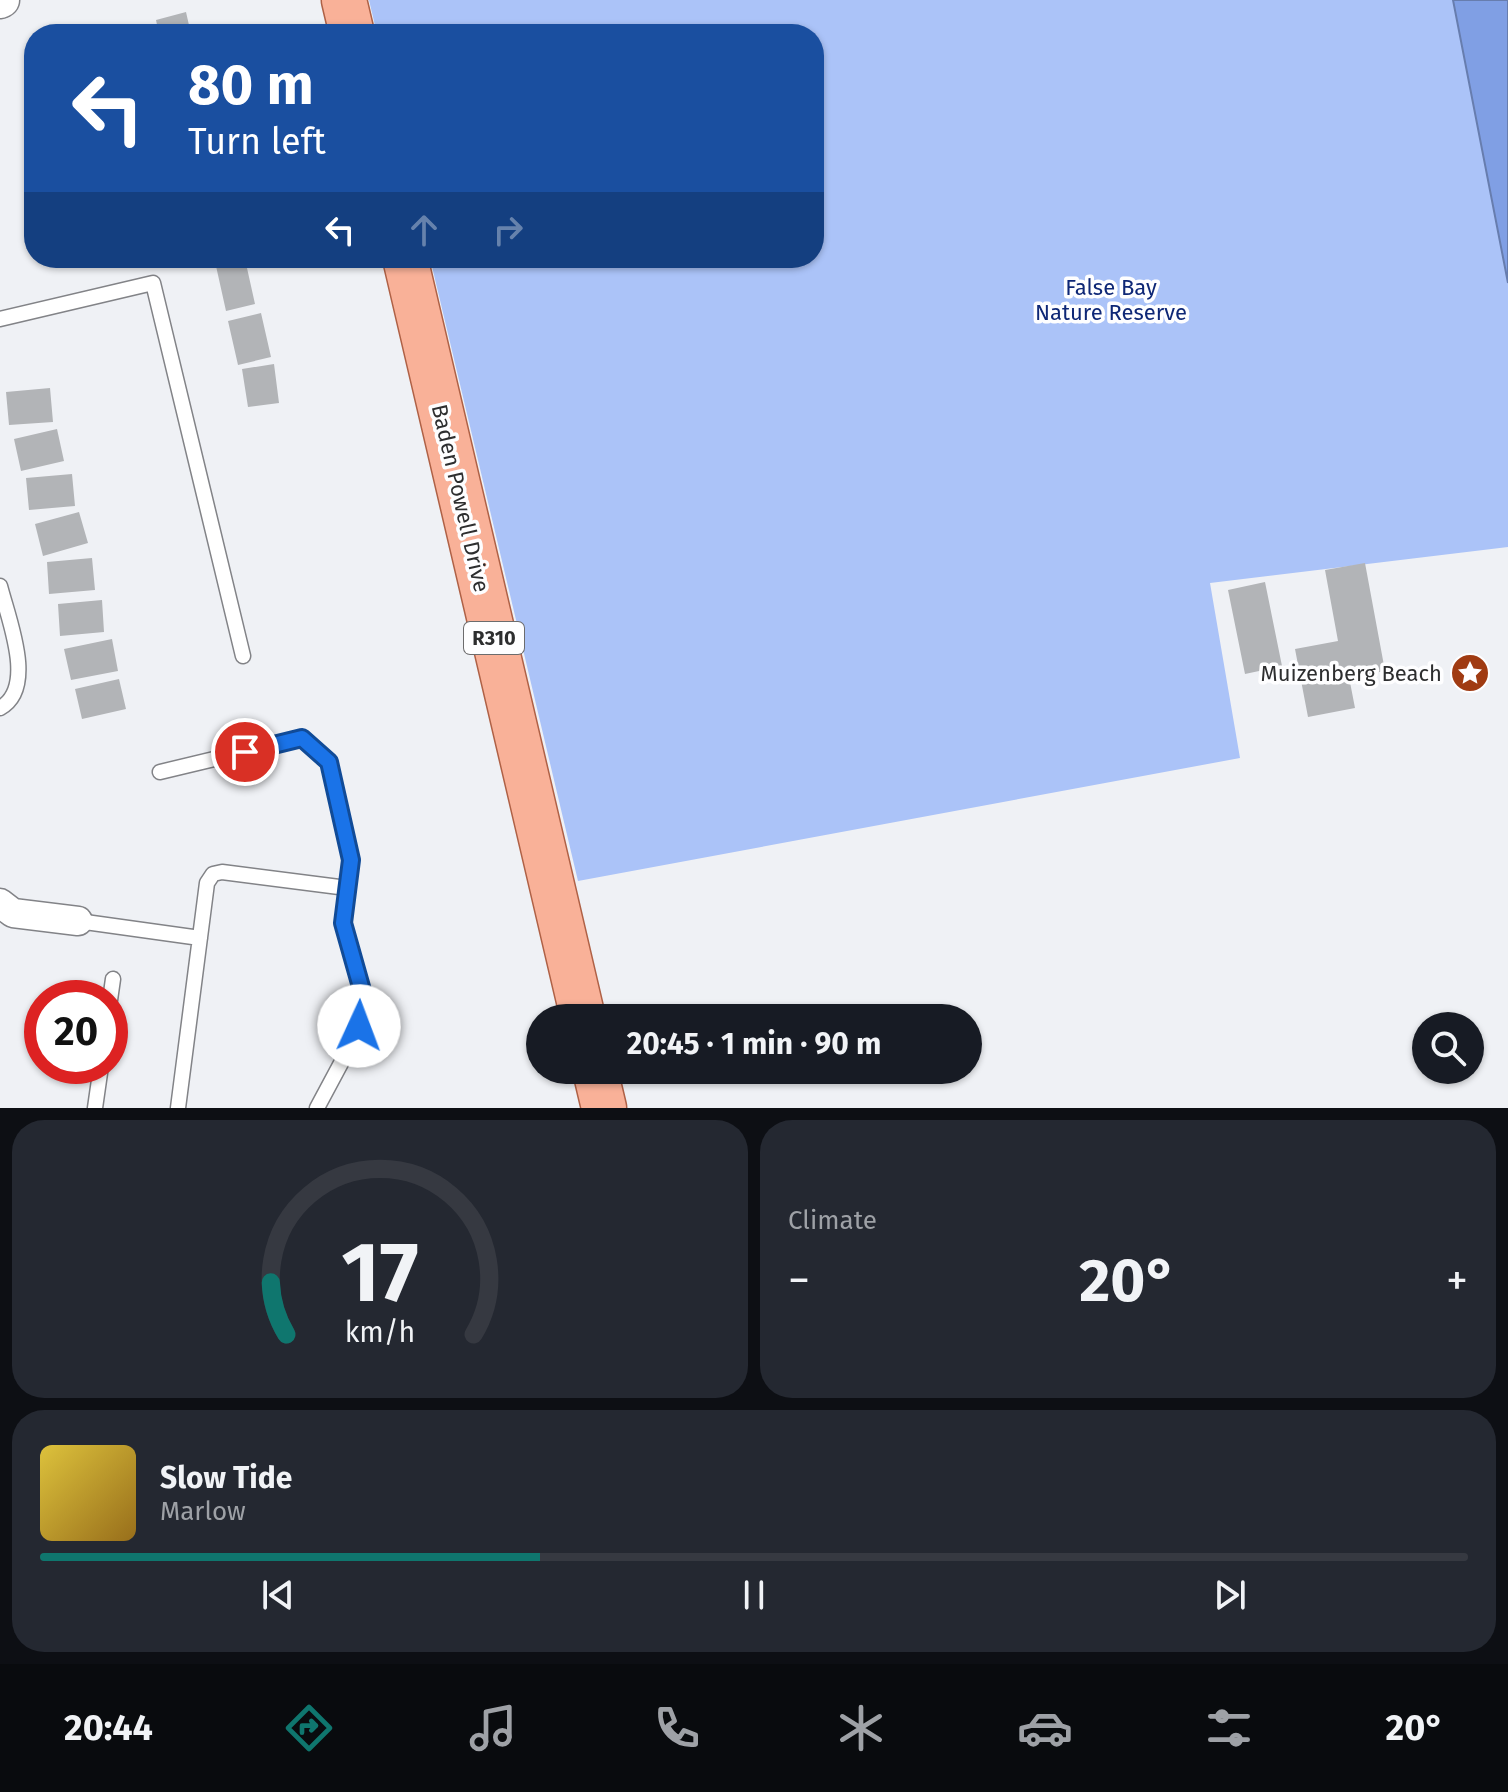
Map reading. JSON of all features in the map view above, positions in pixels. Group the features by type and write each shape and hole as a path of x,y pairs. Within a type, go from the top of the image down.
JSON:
{"main road":[{"path":"344,0 350,24"},
{"name":"Baden Powell Drive","path":"407,268 580,1004"},
{"path":"598,1084 604,1108"}],"street":[{"path":"0,903 13,913 78,921"}],"lane":[{"path":"0,319 153,283 243,656"},
{"path":"0,586 20,677 12,698 0,708"},
{"path":"160,772 302,738 329,762 351,860 343,923 363,994 363,1012 355,1037 317,1108"},
{"path":"178,1108 207,883 217,872 347,888"},
{"path":"78,921 200,938"},
{"path":"95,1108 98,1084"}],"green space":[{"name":"False Bay Nature Reserve","path":"369,0 1453,0 1508,283 1508,547 1210,583 1240,758 578,881 432,268 824,268 824,24 375,24"}],"shaded area":[{"path":"1453,0 1508,0 1508,283"}],"building":[{"path":"186,12 189,24 157,24 156,20"},
{"path":"216,268 247,268 255,304 226,311"},
{"path":"261,313 271,357 238,365 228,321"},
{"path":"274,364 279,403 248,407 242,369"},
{"path":"50,388 53,422 9,425 6,392"},
{"path":"57,429 64,461 21,471 14,439"},
{"path":"72,474 75,506 29,510 26,478"},
{"path":"79,512 88,543 43,556 35,524"},
{"path":"92,558 95,590 49,594 47,562"},
{"path":"1365,563 1385,671 1349,677 1355,708 1308,717 1295,649 1338,641 1325,570"},
{"path":"1265,582 1282,666 1245,674 1228,590"},
{"path":"102,600 104,632 60,636 58,604"},
{"path":"112,639 118,671 71,680 64,649"},
{"path":"119,679 126,709 82,719 75,689"}],"place":[{"name":"Muizenberg Beach","path":"1470,673"}],"route":[{"path":"245,752 302,738 329,762 351,860 343,923 363,994 359,1026"}]}
